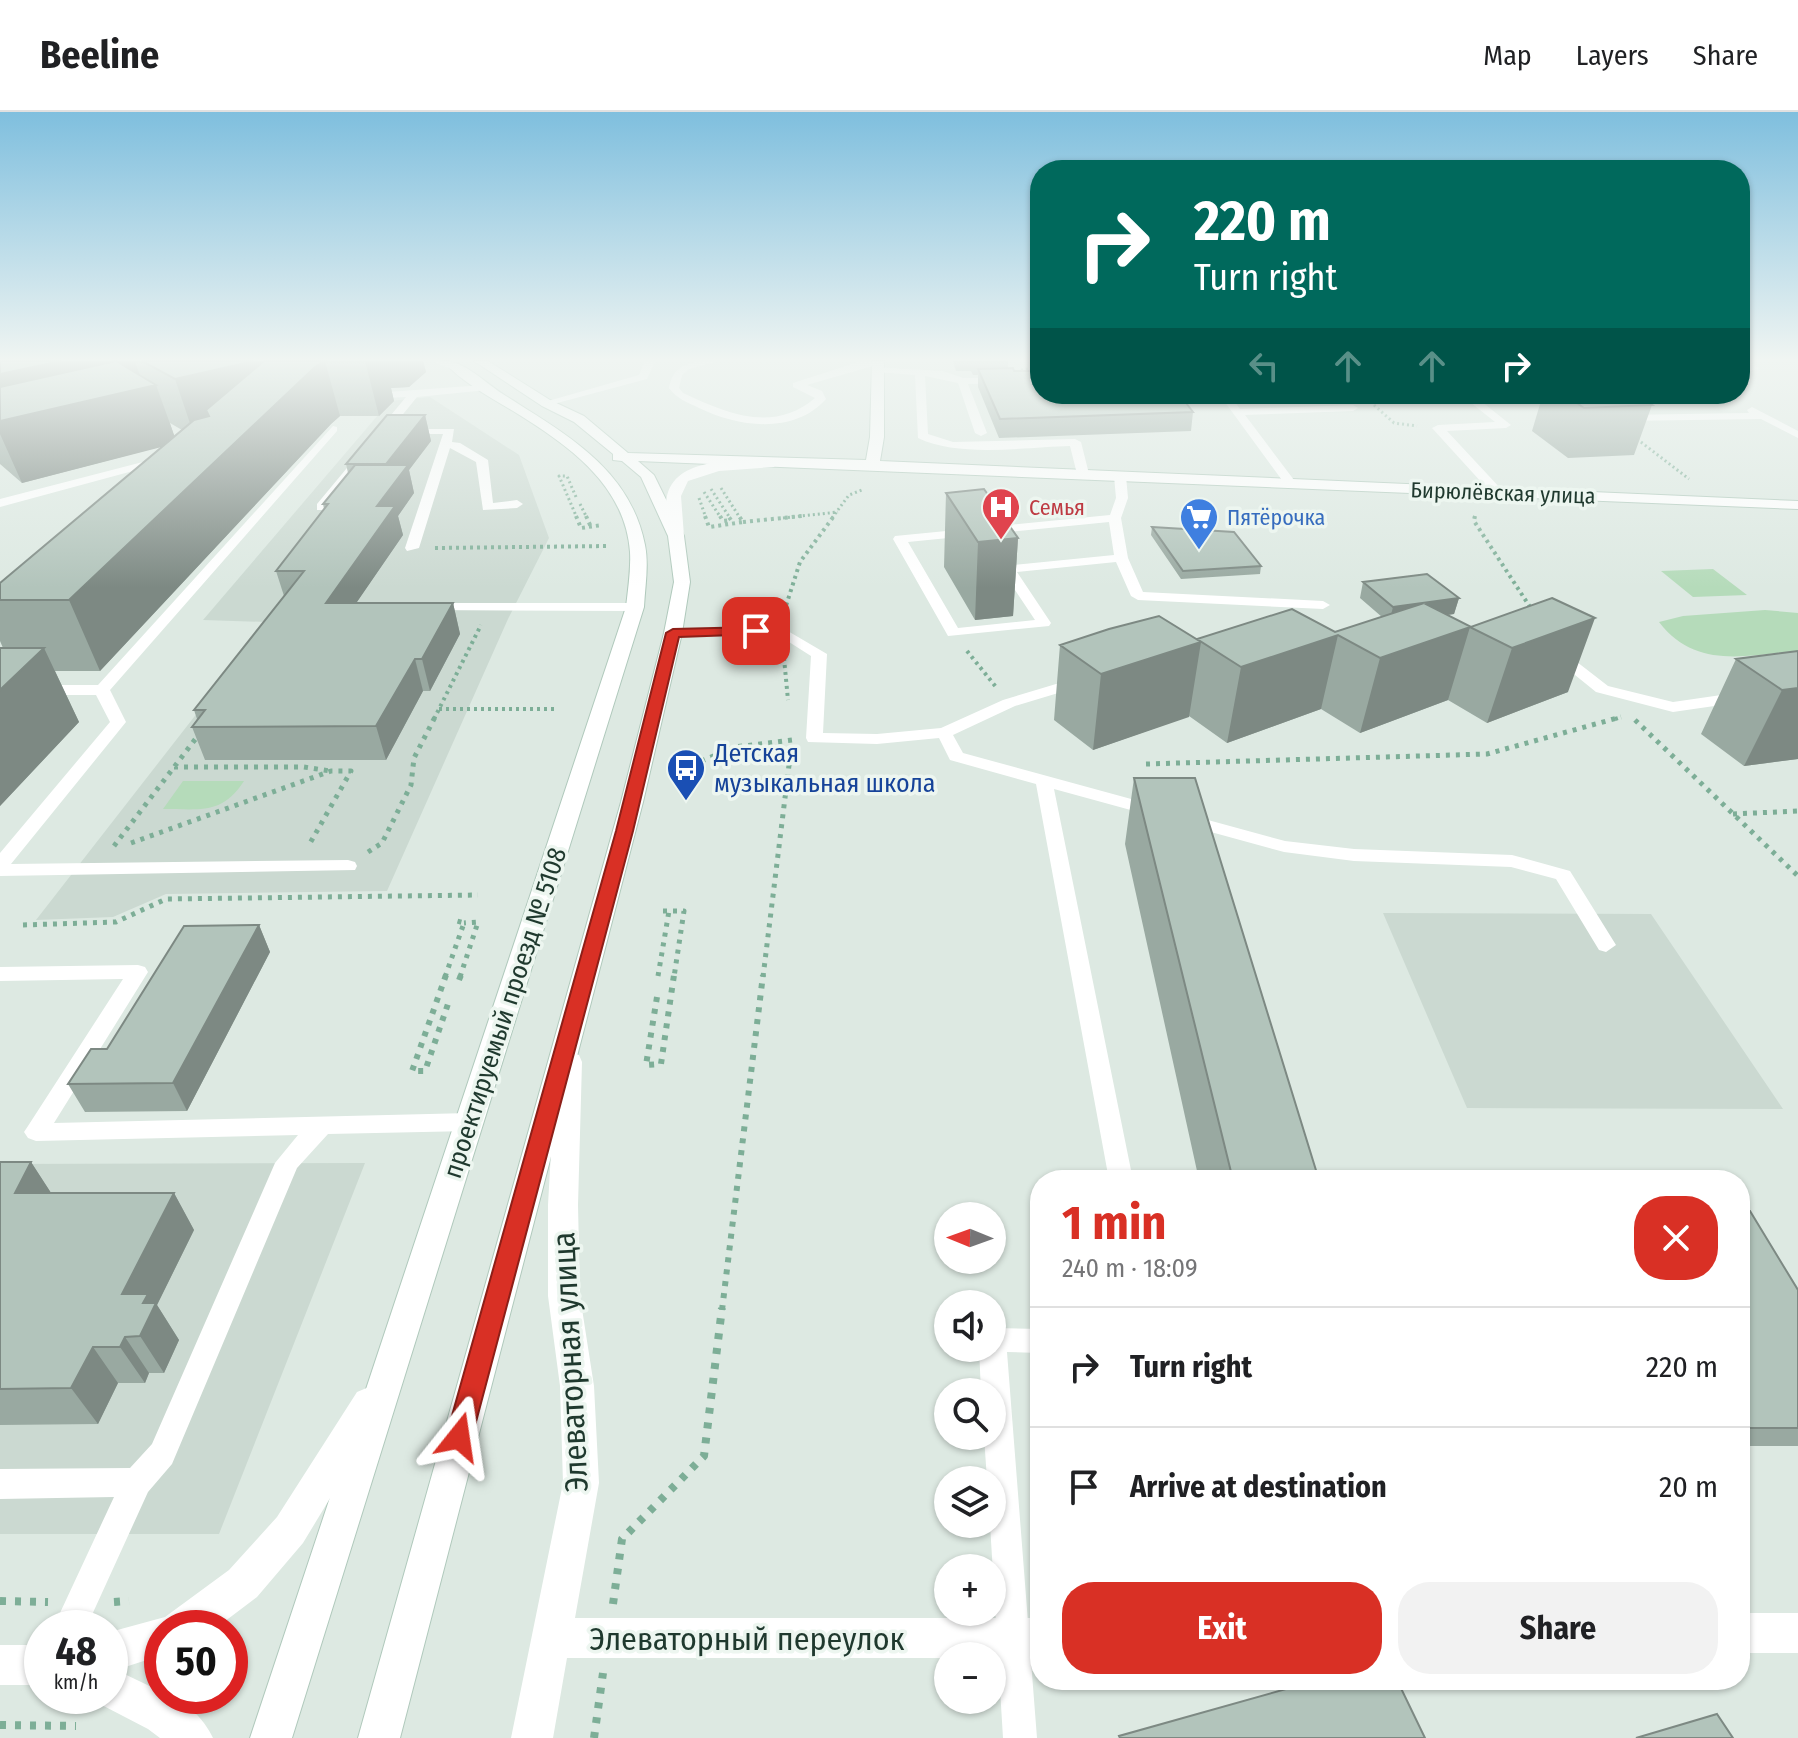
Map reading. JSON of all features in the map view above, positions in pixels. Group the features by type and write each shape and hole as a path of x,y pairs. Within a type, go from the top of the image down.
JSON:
{"main road":[{"name":"проектируемый проезд № 5108","path":"271,1738 635,607 638,545 628,509 595,461 561,437"},
{"path":"602,437 647,475 676,536"},
{"path":"872,465 877,437"},
{"path":"595,461 627,456 808,462"},
{"path":"379,1738 632,802 673,633 682,582 676,536 675,488 686,476 716,467 808,462"},
{"name":"Бирюлёвская улица","path":"808,462 1798,505"},
{"name":"Элеваторная улица","path":"532,1738 581,1483 577,1386 564,1296 563,1205 570,1031"},
{"path":"211,1610 247,1582 279,1547 391,1367"},
{"path":"1750,1633 1798,1633"},
{"name":"Элеваторный переулок","path":"551,1638 1027,1638"},
{"path":"0,1665 24,1665"},
{"path":"128,1697 163,1714 192,1738"}],"lane":[{"path":"0,690 102,690 325,437"},
{"path":"321,507 378,437"},
{"path":"412,548 449,437"},
{"path":"924,437 953,445 1075,442 1083,474"},
{"path":"1258,437 1291,484"},
{"path":"1446,437 1497,492"},
{"path":"448,445 456,445 482,460 487,507 517,504"},
{"path":"0,503 173,457"},
{"path":"1120,476 1122,498 1115,518 1121,558 1138,596 1323,605"},
{"path":"1115,518 900,539 953,633 1044,623 1008,569 1121,558"},
{"path":"405,607 635,607"},
{"path":"673,633 781,631 819,654 814,738 877,739 944,733 1009,703 1072,682 1102,679"},
{"path":"1535,654 1563,658 1602,689 1673,707 1751,696"},
{"path":"0,868 118,722 102,690"},
{"path":"944,733 956,756 1284,846 1354,855 1512,861 1563,875 1606,945"},
{"path":"1044,781 1119,1170"},
{"path":"0,868 348,866"},
{"path":"0,974 138,972 36,1132 470,1122"},
{"path":"77,1610 137,1482 162,1454 287,1163 323,1124"},
{"path":"1020,1738 1027,1638 992,1340 1030,1341"},
{"path":"0,1484 137,1482"}],"path":[{"path":"1634,437 1689,479"},
{"path":"576,497 567,476 559,476 581,528 602,525"},
{"path":"716,481 743,522"},
{"path":"698,482 723,521 731,520 707,484"},
{"path":"789,709 781,631 786,597 800,562 849,495 867,490"},
{"path":"580,504 591,527"},
{"path":"704,506 709,527 838,512"},
{"path":"1474,521 1563,658"},
{"path":"412,548 609,546"},
{"path":"348,866 382,843 411,785 414,758 481,625 466,625"},
{"path":"953,633 1009,703"},
{"path":"1602,689 1798,876"},
{"path":"439,709 554,709"},
{"path":"1146,764 1487,754 1629,715"},
{"path":"594,1738 622,1539 704,1456 792,740 790,725"},
{"path":"201,732 111,850 331,771"},
{"path":"692,765 735,747 814,738"},
{"path":"174,767 304,767 351,771 296,867"},
{"path":"1733,814 1798,811"},
{"path":"23,925 116,922 166,899 478,895"},
{"path":"657,997 646,1065 661,1064 684,911 666,911 658,976"},
{"path":"449,1001 425,1071 412,1071 460,922 478,922 459,980"},
{"path":"0,1725 76,1726"}],"shaded area":[{"path":"359,437 491,437 519,455 549,538 508,619 387,891 166,894 113,917 36,920 268,622 203,620"},
{"path":"1383,913 1651,914 1783,1109 1467,1108"},
{"path":"365,1163 219,1534 0,1534 0,1164"}],"green space":[{"path":"1713,569 1747,595 1693,597 1661,571"},
{"path":"1765,610 1798,613 1798,651 1741,656 1706,653 1673,637 1659,622 1683,616"},
{"path":"183,781 244,781 236,792 218,805 199,809 163,809"}],"building":[{"path":"174,437 241,437 69,600 0,600 0,583"},
{"path":"369,437 408,437 386,464 346,464"},
{"path":"355,465 408,465 377,506 395,506 326,603 453,603 422,659 415,659 376,726 192,727 205,710 194,710 304,571 276,571"},
{"path":"984,489 1018,538 978,542 946,493"},
{"path":"1152,527 1234,532 1261,566 1183,571"},
{"path":"1427,574 1459,598 1393,607 1363,582"},
{"path":"1552,598 1595,618 1512,648 1470,627 1380,658 1338,635 1241,667 1197,639 1292,609 1335,632 1424,603 1471,627"},
{"path":"1159,616 1201,642 1101,674 1060,645 1109,629"},
{"path":"0,648 44,648 0,690"},
{"path":"1798,651 1798,688 1782,690 1736,659"},
{"path":"1134,778 1195,778 1316,1170 1231,1170"},
{"path":"259,925 173,1083 68,1084 91,1049 107,1049 184,926"},
{"path":"0,1162 31,1162 15,1193 174,1193 122,1294 148,1294 143,1303 156,1303 140,1336 125,1337 120,1347 93,1347 71,1388 0,1389"},
{"path":"1750,1211 1798,1290 1798,1428 1750,1428"},
{"path":"1282,1690 1402,1690 1425,1738 1120,1738"},
{"path":"1717,1714 1733,1738 1636,1738"}],"place":[{"name":"Семья","path":"1001,541"},
{"name":"Пятёрочка","path":"1199,551"},
{"name":"Детская музыкальная школа","path":"686,802"}],"route":[{"path":"459,1437 624,831 673,633 756,631"}]}
